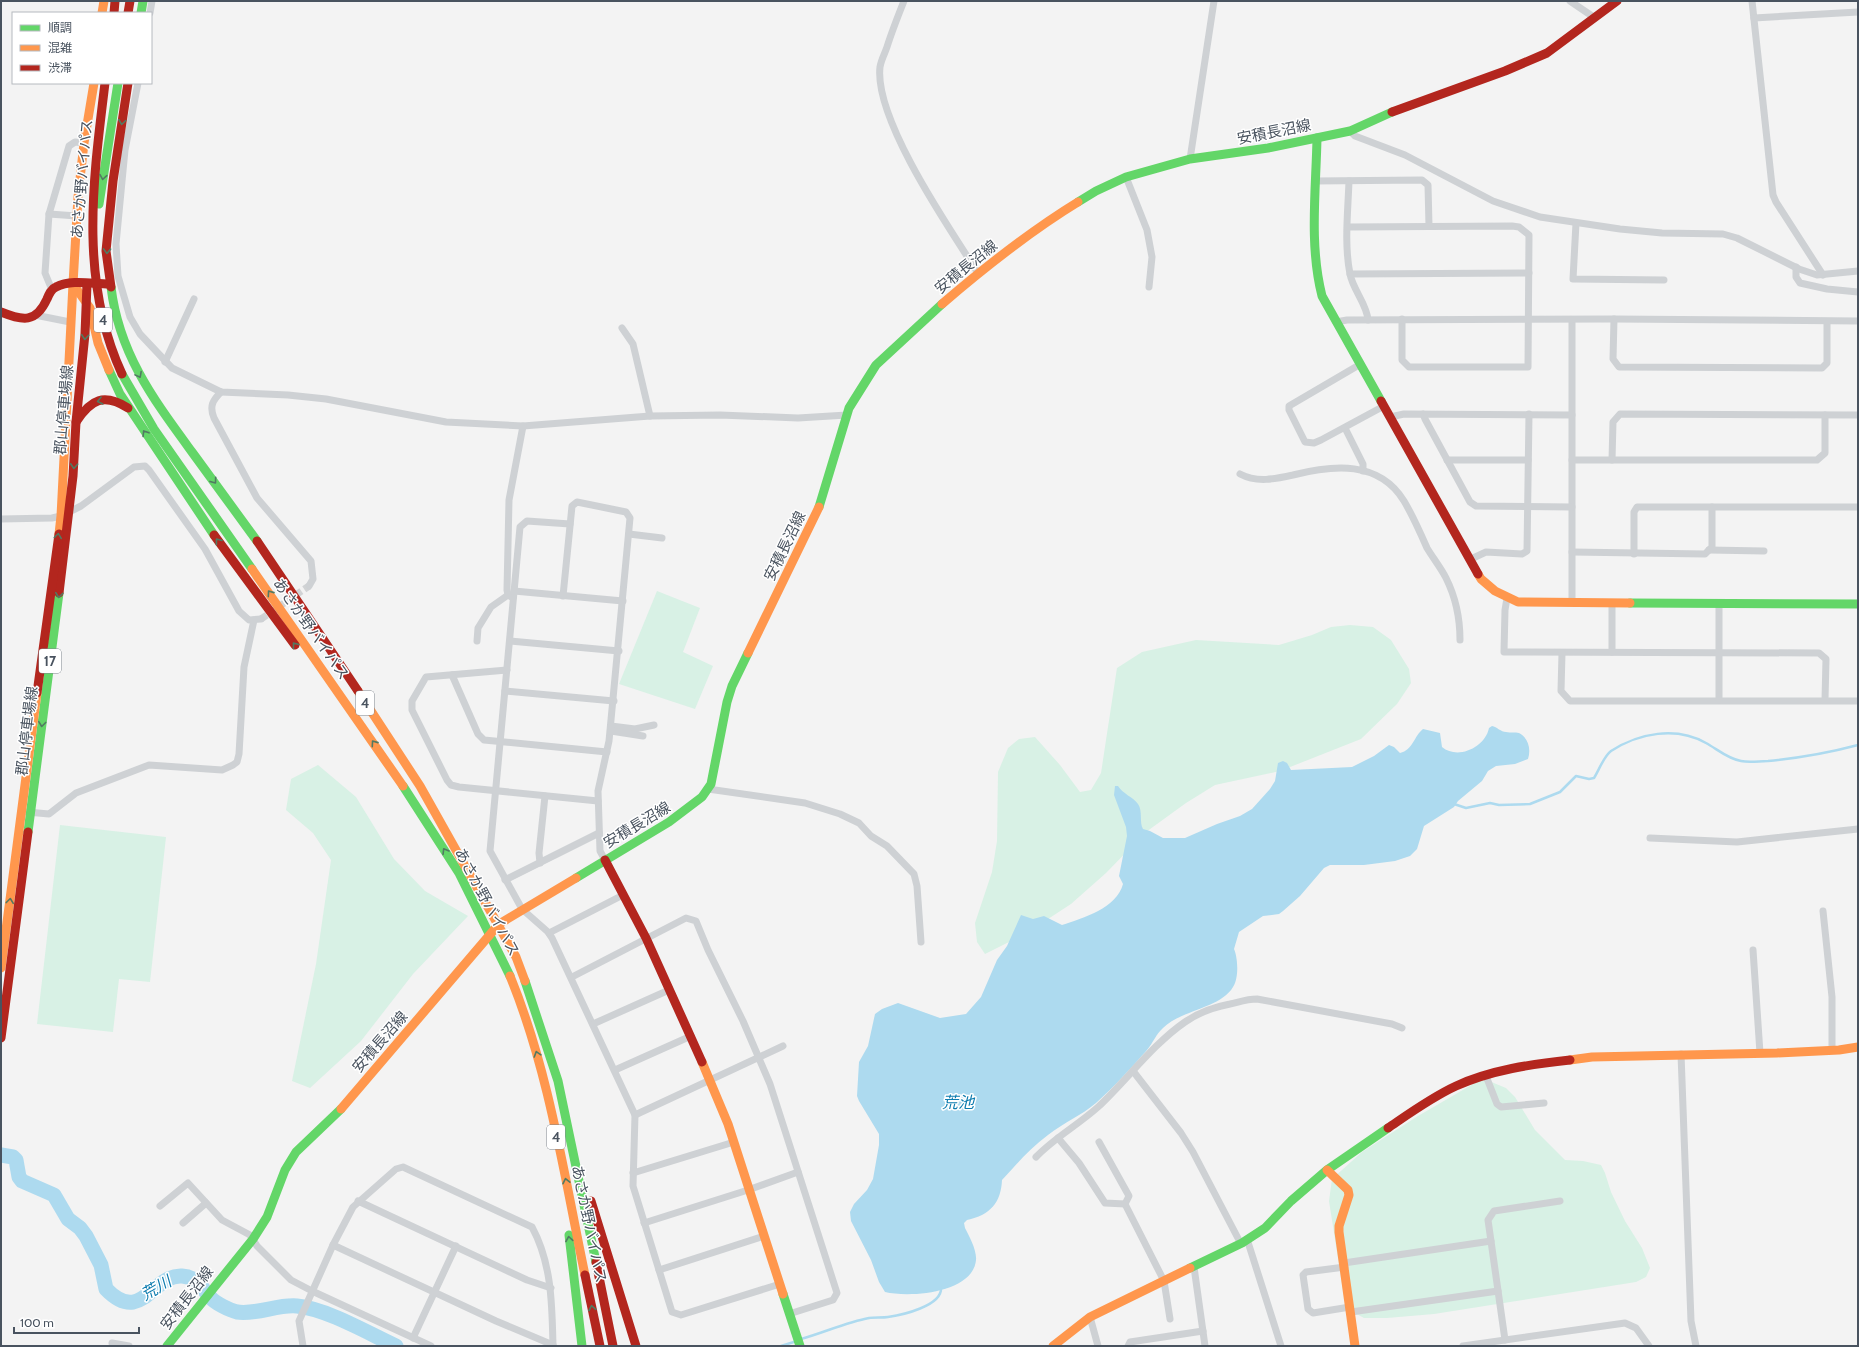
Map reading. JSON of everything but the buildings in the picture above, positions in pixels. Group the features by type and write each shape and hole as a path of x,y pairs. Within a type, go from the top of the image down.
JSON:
{"main road":[{"path":"102,12 104,1"},
{"path":"114,12 115,1"},
{"path":"128,12 130,1"},
{"path":"141,12 143,1"},
{"name":"安積長沼線","path":"167,1346 253,1239 268,1217 285,1170 296,1152 344,1106 499,924 683,814 702,797 708,789 714,772 726,702 732,686 819,508 847,415 856,396 876,365 920,323 978,273 1045,222 1096,191 1126,177 1190,159 1268,148 1350,131 1398,109 1530,61 1547,53 1616,1"},
{"name":"郡山停車場線","path":"65,514 70,322 76,216 84,143 94,84"},
{"name":"あさか野バイパス","path":"105,84 91,201 90,235 95,287 110,345 129,388 182,470 340,695 439,841 459,873 490,935 510,977 525,1015 538,1057 600,1346"},
{"name":"郡山停車場線","path":"1,1038 26,812 65,514 73,476 76,422 85,334 87,284 118,84"},
{"name":"あさか野バイパス","path":"128,84 106,251 109,284 121,334 130,356 152,397 178,435 213,479 300,604 420,786 499,924 516,957 538,1017 558,1081 613,1346"},
{"path":"1317,138 1315,181 1315,248 1318,279 1322,296 1359,365 1390,416 1481,579 1492,590 1508,598 1524,603 1858,604"},
{"path":"1,312 18,319 25,319 35,315 43,309 48,294 57,286 73,284 109,284"},
{"path":"73,284 90,308 93,326 110,376 167,467 254,591 322,680 331,690 340,695"},
{"path":"76,422 83,411 98,400 115,400 131,411"},
{"name":"郡山停車場線","path":"1,968 26,812"},
{"path":"604,860 646,938 711,1080 734,1142 748,1190 800,1346"},
{"path":"1053,1346 1090,1317 1244,1242 1265,1228 1291,1201 1327,1170 1425,1103 1457,1086 1486,1076 1560,1059 1681,1054 1760,1053 1832,1050 1858,1047"},
{"path":"553,1122 554,1160 570,1245 582,1346"},
{"path":"569,1133 578,1153 636,1346"},
{"path":"1327,1170 1348,1190 1349,1194 1339,1226 1356,1346"}],"street":[{"path":"150,12 152,1"},
{"path":"904,1 880,67 882,90 886,107 896,133 922,182 941,216 978,273"},
{"path":"1190,159 1214,1"},
{"path":"1570,1 1594,18"},
{"path":"1752,1 1773,195 1823,275"},
{"path":"1754,18 1858,12"},
{"path":"138,84 125,150 116,244 118,276 134,326 165,362 172,368 222,392 288,395 326,399 446,422 523,426 650,416 720,415 798,418 847,415"},
{"path":"1350,131 1355,136 1405,155 1493,201 1546,218 1662,233 1723,234 1736,238 1796,267 1812,273 1823,275 1858,271"},
{"path":"52,290 45,273 49,214 69,146 74,142 84,143"},
{"path":"1126,177 1147,230 1152,257 1150,288"},
{"path":"1315,181 1422,180 1428,185 1429,226"},
{"path":"1348,181 1347,250 1350,274 1355,289 1366,310 1368,320"},
{"path":"49,214 76,216"},
{"path":"1576,223 1573,279 1664,280"},
{"path":"1348,227 1512,226 1520,227 1529,235 1528,367 1409,366 1402,360 1402,319"},
{"path":"1796,267 1796,276 1800,283 1827,289 1858,292"},
{"path":"1350,274 1529,273"},
{"path":"109,284 120,283"},
{"path":"165,362 194,299"},
{"path":"35,315 70,322"},
{"path":"1336,322 1347,320 1402,319 1858,321"},
{"path":"1614,319 1613,359 1619,367 1626,368 1822,368 1827,363 1827,322"},
{"path":"1572,320 1572,603"},
{"path":"622,328 633,344 650,416"},
{"path":"1359,365 1289,406 1288,410 1305,442 1314,443 1384,406"},
{"path":"222,392 213,400 212,403 214,418 257,498 311,561 314,569 313,579 309,586"},
{"path":"1390,416 1400,414 1572,415"},
{"path":"1424,414 1470,502 1476,506 1572,507"},
{"path":"1471,559 1486,552 1522,554 1528,551 1529,414"},
{"path":"1612,460 1613,422 1620,414 1858,415"},
{"path":"1572,460 1817,460 1825,453 1825,415"},
{"path":"512,595 509,500 523,426"},
{"path":"1344,428 1363,464 1363,470"},
{"path":"1447,460 1528,460"},
{"path":"1,518 52,518 65,514 134,467 142,466 147,468 205,549 239,611 246,618 257,620 244,667 239,757 233,765 217,771 149,765 76,794 49,814 26,812"},
{"path":"1240,474 1251,479 1263,480 1326,468 1363,470 1376,474 1383,479 1397,491 1404,501 1430,553 1447,579 1456,602 1460,621 1460,640"},
{"path":"563,596 572,506 577,502 626,512 630,518 629,534 614,701 607,752 598,791 600,851 604,860"},
{"path":"1634,554 1634,512 1637,507 1858,508"},
{"path":"1572,552 1705,554 1712,547 1712,507"},
{"path":"570,524 527,521 520,527 512,595 510,641 499,742 490,851 522,909 549,934 572,977 635,1115 633,1191 672,1312 679,1315 780,1284"},
{"path":"629,534 662,538"},
{"path":"1709,550 1764,551"},
{"path":"477,641 478,628 491,607 512,595 563,596 623,601"},
{"path":"1508,598 1505,610 1504,652 1820,653 1826,660 1825,700"},
{"path":"1612,603 1612,652"},
{"path":"1719,604 1719,700"},
{"path":"510,641 619,651"},
{"path":"1562,653 1561,691 1570,701 1858,701"},
{"path":"506,670 426,677 412,701 412,710 451,785 495,791 598,801"},
{"path":"452,675 480,737 487,741 607,752"},
{"path":"505,691 614,701"},
{"path":"611,728 635,729 654,725"},
{"path":"611,728 643,736"},
{"path":"708,789 805,803 840,814 859,823 871,836 887,846 914,874 917,886 921,942"},
{"path":"540,862 539,853 545,796"},
{"path":"1650,838 1737,842 1858,829"},
{"path":"505,880 599,833"},
{"path":"549,934 623,895"},
{"path":"1823,911 1832,997 1832,1050"},
{"path":"572,977 686,918 696,921 708,950 743,1021 770,1084 837,1293 833,1300 790,1314"},
{"path":"1754,950 1760,1053"},
{"path":"593,1024 669,990"},
{"path":"1036,1157 1050,1142 1058,1138 1098,1107 1185,1021 1213,1008 1257,999 1392,1024 1402,1028"},
{"path":"615,1070 691,1036"},
{"path":"635,1115 783,1046"},
{"path":"1681,1054 1691,1321 1696,1346"},
{"path":"1133,1071 1194,1152 1244,1242 1281,1346"},
{"path":"1486,1076 1497,1104 1501,1107 1544,1103"},
{"path":"1058,1138 1079,1163 1106,1203 1125,1204"},
{"path":"633,1173 734,1142"},
{"path":"1099,1142 1129,1196 1125,1204"},
{"path":"303,1346 299,1320 333,1245 358,1201 396,1169 403,1167 529,1224 540,1241 546,1262 551,1288 553,1346 434,1293 333,1245"},
{"path":"644,1223 748,1190 798,1172"},
{"path":"160,1206 188,1182 225,1222 244,1231 253,1239 257,1246 291,1280 431,1346"},
{"path":"358,1201 527,1280 551,1288"},
{"path":"1505,1340 1488,1220 1493,1212 1560,1201"},
{"path":"183,1223 206,1203"},
{"path":"1125,1204 1164,1281 1170,1319"},
{"path":"659,1270 764,1236"},
{"path":"1491,1242 1344,1265 1306,1272 1303,1275 1308,1309 1313,1313 1350,1310 1498,1291"},
{"path":"413,1338 456,1246"},
{"path":"1194,1267 1205,1346"},
{"path":"1090,1317 1098,1346"},
{"path":"1464,1346 1625,1322 1636,1328 1649,1346"},
{"path":"1128,1346 1130,1342 1203,1331"},
{"path":"112,1343 129,1346"}],"green space":[{"path":"657,591 700,608 683,652 713,666 695,709 619,684"},
{"path":"1350,625 1373,627 1391,640 1409,669 1411,683 1397,704 1361,739 1280,771 1215,785 1186,803 1146,832 1106,873 1071,904 1025,934 985,954 977,942 975,923 992,872 997,841 998,772 1008,748 1019,739 1035,737 1060,765 1080,792 1091,790 1101,773 1117,668 1142,652 1196,640 1279,645 1312,635 1331,627"},
{"path":"318,765 356,797 394,859 425,891 468,916 413,974 361,1041 310,1088 292,1081 316,964 331,860 313,833 286,810 291,779"},
{"path":"60,825 166,837 150,982 119,979 113,1032 37,1024"},
{"path":"1480,1080 1489,1081 1506,1088 1515,1097 1535,1130 1565,1160 1583,1161 1601,1165 1611,1192 1625,1221 1642,1248 1650,1268 1646,1277 1636,1282 1434,1314 1387,1318 1364,1318 1351,1311 1344,1297 1329,1201 1332,1179 1362,1152 1418,1116"}],"water":[{"name":"荒池","path":"1492,726 1504,732 1519,733 1522,735 1528,744 1528,759 1515,764 1496,766 1488,771 1482,781 1458,801 1454,807 1424,826 1417,849 1410,856 1395,861 1364,865 1330,865 1324,868 1300,896 1279,914 1263,916 1239,932 1234,949 1237,963 1236,979 1233,987 1227,994 1220,1000 1180,1017 1163,1028 1147,1050 1103,1097 1091,1107 1048,1135 1024,1156 1002,1180 997,1201 993,1207 982,1215 967,1220 964,1223 974,1248 976,1260 972,1271 964,1280 939,1291 909,1294 885,1292 851,1221 850,1212 854,1204 867,1190 873,1179 879,1145 879,1134 857,1096 859,1062 868,1046 875,1014 882,1009 898,1003 940,1018 966,1014 981,997 997,960 1007,946 1021,915 1033,919 1044,916 1062,925 1098,911 1114,900 1120,892 1123,884 1119,876 1127,836 1126,827 1114,795 1115,786 1118,786 1138,804 1143,829 1163,838 1185,838 1240,816 1252,809 1270,789 1275,781 1278,763 1283,761 1287,763 1291,770 1352,767 1374,756 1389,745 1394,747 1400,753 1408,749 1423,729 1440,733 1442,747 1448,751 1462,752 1470,750 1482,741 1489,728"}],"waterway":[{"path":"1454,804 1466,808 1490,803 1499,805 1530,804 1560,792 1576,776 1589,779 1594,778 1608,753 1633,740 1658,734 1670,733 1694,738 1736,760 1748,762 1802,757 1858,745"},
{"name":"荒川","path":"1,1155 13,1157 16,1160 19,1177 22,1181 54,1195 68,1219 80,1228 86,1236 101,1265 106,1289 118,1299 129,1302 138,1301 163,1282 182,1276 195,1280 215,1302 237,1312 245,1313 290,1306 309,1308 347,1322 396,1346"},
{"path":"801,1339 861,1320 894,1316 911,1312 928,1305 935,1300 940,1294 941,1288"},
{"path":"781,1346 797,1341"}],"tunnel":[{"path":"261,619 309,586"}],"traffic: fast":[{"path":"141,12 143,1"},
{"path":"99,204 118,84"},
{"path":"1078,202 1096,191 1126,177 1190,159 1268,148 1350,131 1392,112"},
{"path":"1317,138 1314,237 1318,277 1322,296 1381,401"},
{"path":"111,287 115,311 122,334 140,375 164,414 257,541"},
{"path":"819,507 849,408 876,365 942,304"},
{"path":"109,370 120,394 214,535"},
{"path":"122,374 154,429 252,569"},
{"path":"28,832 59,593"},
{"path":"1630,603 1858,604"},
{"path":"576,878 669,822 702,797 711,784 727,702 732,686 748,653"},
{"path":"403,786 459,873 510,976"},
{"path":"525,981 558,1081 596,1262"},
{"path":"167,1346 253,1239 267,1217 285,1170 296,1152 341,1109"},
{"path":"1190,1268 1242,1243 1265,1228 1291,1201 1327,1170 1388,1128"},
{"path":"569,1235 582,1346"},
{"path":"783,1294 800,1346"}],"traffic: slow":[{"path":"102,12 104,1"},
{"path":"94,84 84,143 78,197 73,284 90,308 98,343 109,370"},
{"path":"942,304 1008,250 1042,225 1078,202"},
{"path":"59,534 73,284"},
{"path":"748,653 819,507"},
{"path":"252,569 403,786"},
{"path":"1478,574 1481,579 1495,591 1518,602 1630,603"},
{"path":"358,691 420,786 516,957 525,981"},
{"path":"1,968 37,693"},
{"path":"341,1109 499,924 576,878"},
{"path":"510,976 524,1012 545,1086 585,1275"},
{"path":"1570,1060 1592,1057 1777,1053 1839,1050 1858,1047"},
{"path":"702,1062 728,1124 783,1294"},
{"path":"1327,1170 1348,1190 1349,1195 1339,1226 1339,1232 1355,1346"},
{"path":"1053,1346 1090,1317 1190,1268"}],"traffic: jam":[{"path":"114,12 115,1"},
{"path":"128,12 130,1"},
{"path":"1392,112 1505,71 1547,53 1617,1"},
{"path":"105,84 94,194 93,230 95,267 100,303 108,339 122,374"},
{"path":"111,287 106,251 113,181 128,84"},
{"path":"1,312 16,317 28,318 33,316 43,307 50,292 56,287 68,283 82,282 109,284"},
{"path":"59,593 73,476 76,422 85,334 87,284"},
{"path":"76,422 87,408 99,401 112,401 128,408"},
{"path":"1381,401 1478,574"},
{"path":"37,693 59,534"},
{"path":"214,535 295,645"},
{"path":"257,541 358,691"},
{"path":"1,1038 28,832"},
{"path":"605,860 646,938 702,1062"},
{"path":"1388,1128 1438,1095 1469,1080 1512,1068 1570,1060"},
{"path":"591,1201 636,1346"},
{"path":"596,1262 613,1346"},
{"path":"585,1275 600,1346"}]}
